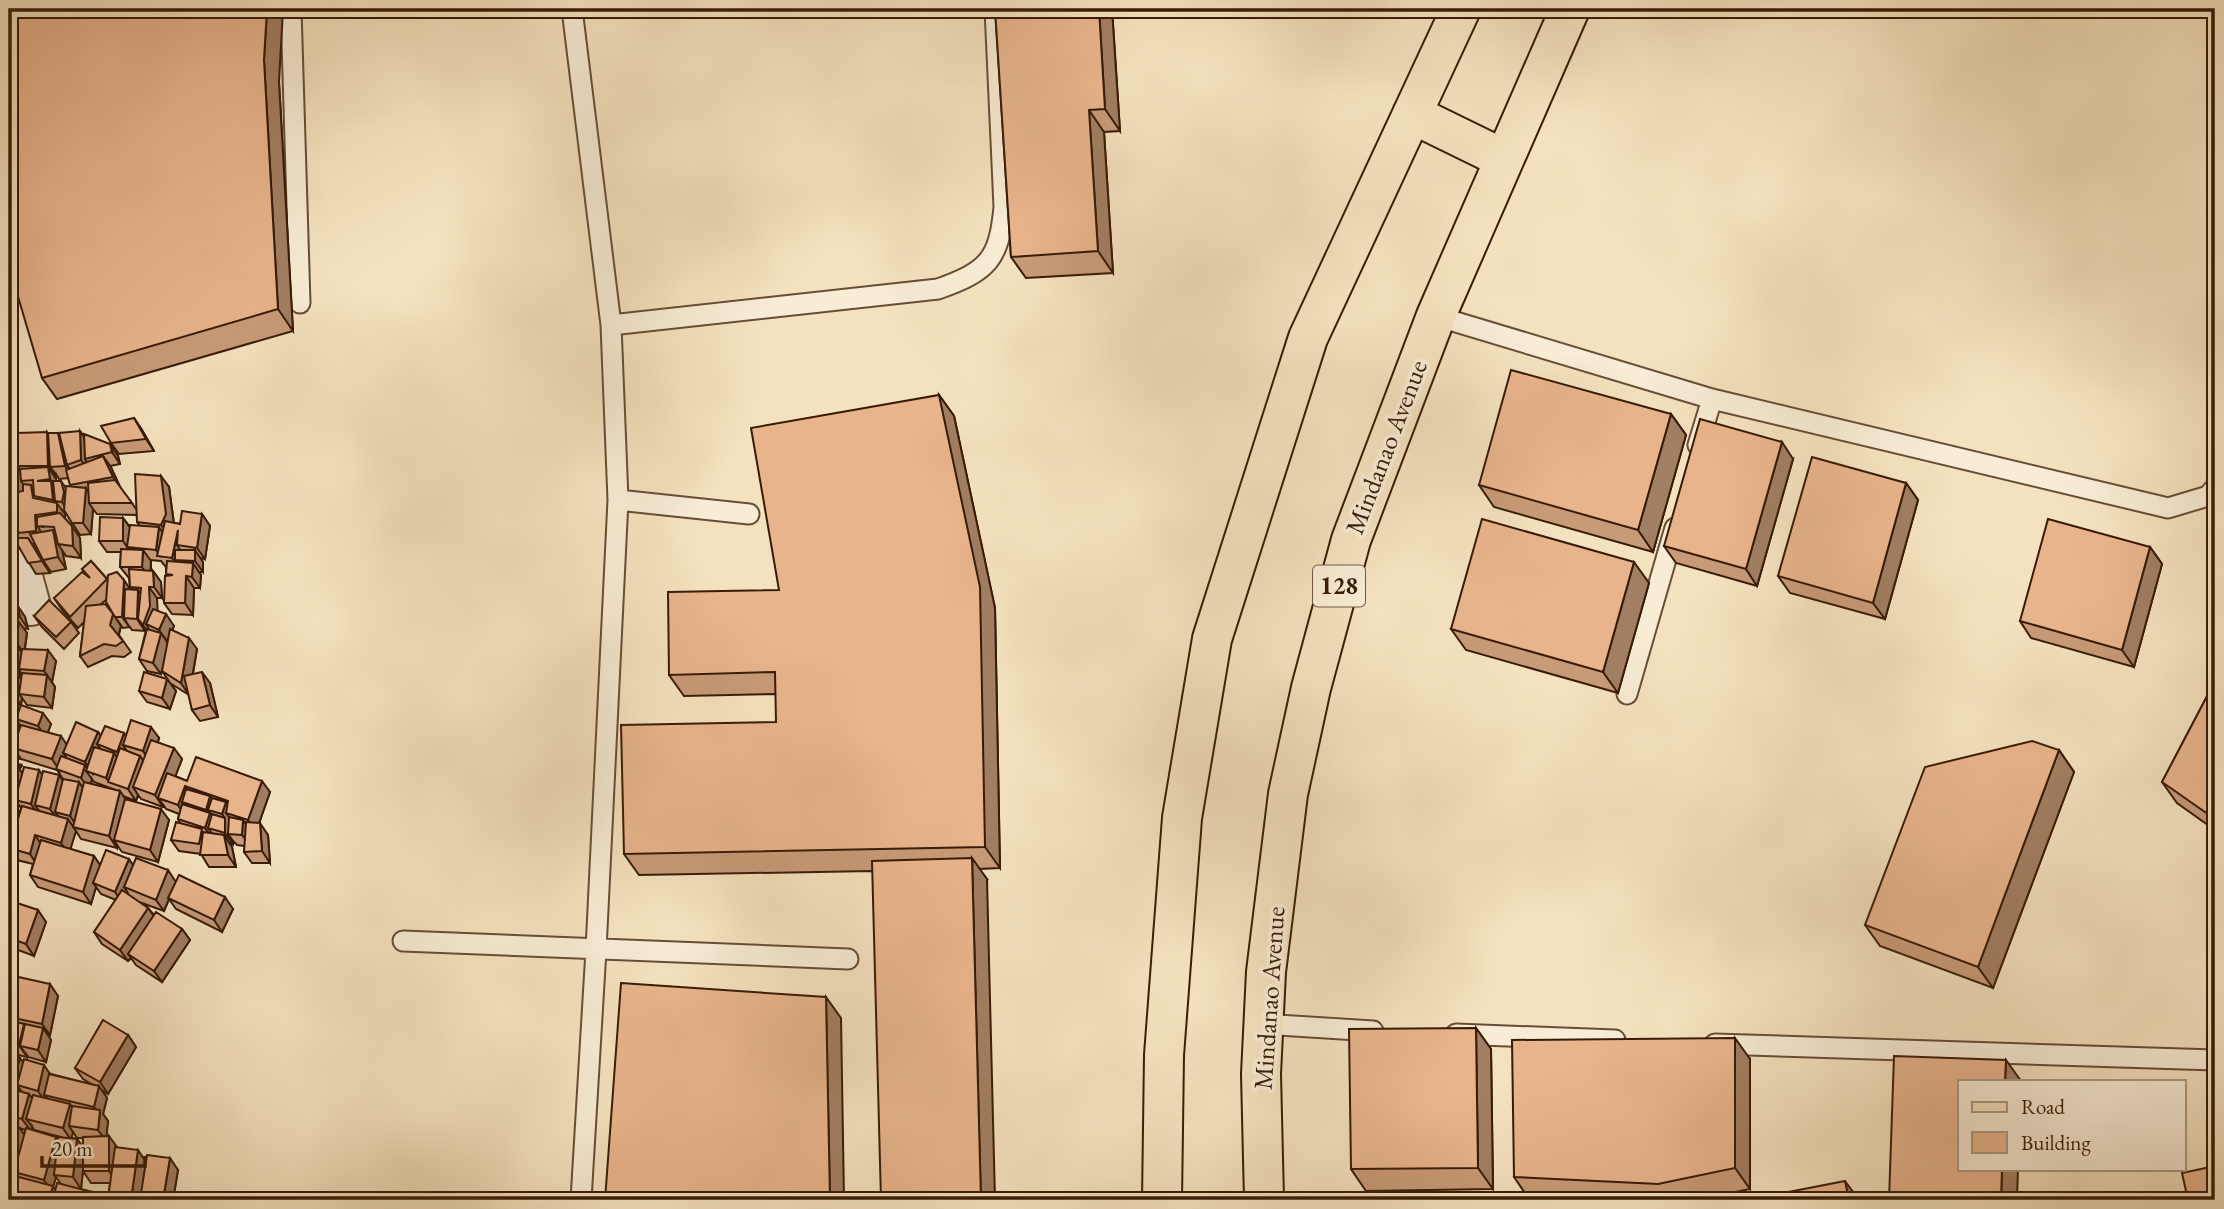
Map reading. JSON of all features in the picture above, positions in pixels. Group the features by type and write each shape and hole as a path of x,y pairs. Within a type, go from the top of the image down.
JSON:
{"main road":[{"path":"1163,1200 1164,1055 1182,818 1212,639 1308,338 1461,9"},
{"name":"Mindanao Avenue","path":"1264,1200 1261,1074 1266,972 1288,794 1311,688 1351,540 1436,316 1570,9"},
{"path":"1412,114 1504,159"}],"street":[{"path":"9,527 30,606"}],"lane":[{"path":"291,9 300,303"},
{"path":"572,9 611,325 618,500 581,1200"},
{"path":"611,325 939,289 965,279 990,260 1001,238 1004,207 995,9"},
{"path":"1436,316 1712,399 2168,508 2208,496 2215,488"},
{"path":"1692,466 1712,399"},
{"path":"618,500 749,514"},
{"path":"1627,694 1681,506"},
{"path":"403,941 848,959"},
{"path":"1263,1024 1395,1032"},
{"path":"1436,1034 1628,1041"},
{"path":"1696,1043 2215,1060"}],"path":[{"path":"21,753 20,766 30,771"},
{"path":"9,839 22,798"}],"building":[{"path":"9,9 267,9 264,60 278,309 42,378 9,266"},
{"path":"995,9 1099,9 1105,109 1089,110 1098,251 1011,257"},
{"path":"1511,370 1671,414 1638,530 1479,485"},
{"path":"939,395 980,587 985,847 624,854 621,725 776,722 775,672 669,675 668,592 779,590 751,428"},
{"path":"134,418 146,439 111,443 101,426"},
{"path":"1700,419 1782,442 1746,569 1664,546"},
{"path":"80,431 81,460 67,465 59,433"},
{"path":"47,432 48,466 18,466 17,433"},
{"path":"48,433 58,433 65,466 50,467"},
{"path":"84,434 110,444 112,452 85,459"},
{"path":"103,456 113,477 70,485 66,470"},
{"path":"1812,457 1906,483 1873,603 1778,576"},
{"path":"16,460 17,476 9,492 9,464"},
{"path":"48,467 50,479 37,481 51,481 53,500 34,496 33,480 21,481 20,469"},
{"path":"135,474 161,476 166,514 161,525 137,522"},
{"path":"115,480 132,503 89,503 88,483"},
{"path":"53,481 61,481 64,492 62,502 55,501"},
{"path":"23,484 31,485 33,498 57,503 57,512 35,515 36,531 9,534 9,494 23,491"},
{"path":"66,486 86,488 83,523 72,523 64,510"},
{"path":"182,511 202,514 197,548 177,545 178,530 172,558 157,556 165,521 180,524"},
{"path":"60,513 72,526 73,546 58,544 54,527 37,526 37,517"},
{"path":"100,517 123,518 123,541 99,541"},
{"path":"1482,519 1634,562 1603,672 1451,629"},
{"path":"2048,519 2150,547 2122,650 2020,621"},
{"path":"130,525 159,527 156,550 127,547"},
{"path":"53,530 58,557 43,560 30,534"},
{"path":"14,538 28,538 42,561 28,563"},
{"path":"121,549 143,550 142,567 120,567"},
{"path":"175,550 195,550 195,561 175,560"},
{"path":"91,561 107,579 70,617 54,598 82,572 90,578 82,569"},
{"path":"167,561 193,563 192,577 186,576 185,603 164,603 165,576 173,575 166,574"},
{"path":"129,569 153,571 154,587 149,587 150,606 143,625 138,619 141,588 130,587"},
{"path":"117,572 124,580 122,617 115,617 106,602 108,575"},
{"path":"125,589 138,590 137,619 124,618"},
{"path":"49,600 71,622 56,637 34,616"},
{"path":"9,601 17,605 20,617 9,616"},
{"path":"105,604 113,614 110,625 123,641 116,646 104,644 80,656 86,606"},
{"path":"153,609 166,614 159,630 146,624"},
{"path":"9,620 19,622 16,642 9,641"},
{"path":"147,629 161,633 153,663 139,659"},
{"path":"170,629 189,638 181,683 162,671"},
{"path":"9,643 16,644 13,665 9,664"},
{"path":"22,649 48,650 44,671 19,669"},
{"path":"9,671 16,672 13,693 9,692"},
{"path":"144,672 167,679 162,698 139,691"},
{"path":"202,672 210,705 192,710 184,676"},
{"path":"22,673 47,675 44,697 19,694"},
{"path":"2215,681 2215,819 2162,782"},
{"path":"9,700 15,703 11,717 9,716"},
{"path":"21,705 43,713 38,726 16,719"},
{"path":"9,718 14,720 9,731"},
{"path":"131,720 151,727 143,751 123,745"},
{"path":"76,722 98,732 85,762 63,753"},
{"path":"21,725 61,736 52,759 13,748"},
{"path":"105,726 124,733 117,752 97,744"},
{"path":"151,740 174,748 155,795 133,787"},
{"path":"2032,741 2059,750 1978,967 1865,925 1925,767"},
{"path":"94,747 114,753 106,778 86,771"},
{"path":"120,748 140,756 128,789 108,782"},
{"path":"61,756 85,765 81,778 56,769"},
{"path":"196,757 262,781 248,820 226,813 228,801 185,786 178,805 158,798 167,773 187,781"},
{"path":"9,763 16,764 9,791"},
{"path":"24,767 39,770 31,804 15,800"},
{"path":"43,771 59,775 50,809 35,805"},
{"path":"63,779 79,782 70,816 55,812"},
{"path":"84,782 120,791 109,836 73,827"},
{"path":"186,789 210,796 206,810 182,802"},
{"path":"212,798 226,802 222,814 208,810"},
{"path":"125,799 161,809 150,850 114,840"},
{"path":"182,804 210,813 205,828 178,819"},
{"path":"22,806 68,819 61,843 35,835 30,854 9,848"},
{"path":"212,814 225,818 225,833 208,828"},
{"path":"229,817 243,820 242,835 228,834"},
{"path":"176,822 202,829 199,844 171,840"},
{"path":"246,822 260,823 262,851 244,852"},
{"path":"203,832 224,835 228,855 200,855"},
{"path":"41,840 94,856 83,892 30,875"},
{"path":"106,850 129,859 115,892 93,883"},
{"path":"136,858 168,870 156,900 124,887"},
{"path":"972,858 981,1200 881,1200 872,861"},
{"path":"179,875 225,897 214,920 168,898"},
{"path":"122,890 148,908 120,950 94,932"},
{"path":"14,902 38,910 26,944 9,938 9,916"},
{"path":"156,912 182,929 154,971 128,954"},
{"path":"14,976 50,984 42,1024 9,1017 9,999"},
{"path":"621,983 826,997 830,1200 605,1200"},
{"path":"9,1020 24,1024 19,1045 9,1043"},
{"path":"103,1020 128,1035 100,1082 75,1068"},
{"path":"25,1024 43,1028 38,1050 20,1046"},
{"path":"1476,1028 1478,1168 1351,1169 1349,1029"},
{"path":"1735,1038 1735,1168 1658,1184 1514,1177 1512,1040"},
{"path":"9,1055 20,1058 13,1083 9,1082"},
{"path":"1894,1056 2006,1060 2005,1080 1958,1080 1958,1170 2002,1170 2001,1200 1889,1200"},
{"path":"24,1059 44,1065 38,1091 17,1085"},
{"path":"49,1074 99,1086 94,1107 44,1095"},
{"path":"9,1088 29,1094 22,1119 9,1115"},
{"path":"33,1095 70,1104 63,1128 26,1119"},
{"path":"72,1106 100,1110 98,1130 69,1126"},
{"path":"9,1123 18,1126 9,1158"},
{"path":"26,1128 56,1137 44,1180 14,1172"},
{"path":"109,1136 109,1171 83,1171 83,1137"},
{"path":"58,1137 77,1139 73,1177 54,1175"},
{"path":"115,1147 138,1150 131,1200 108,1199"},
{"path":"147,1155 170,1158 163,1200 140,1200"},
{"path":"2215,1166 2215,1200 2188,1200 2182,1173"},
{"path":"15,1176 53,1186 49,1200 9,1200"},
{"path":"1845,1181 1849,1200 1747,1200"},
{"path":"57,1183 92,1192 90,1200 53,1200"}]}
